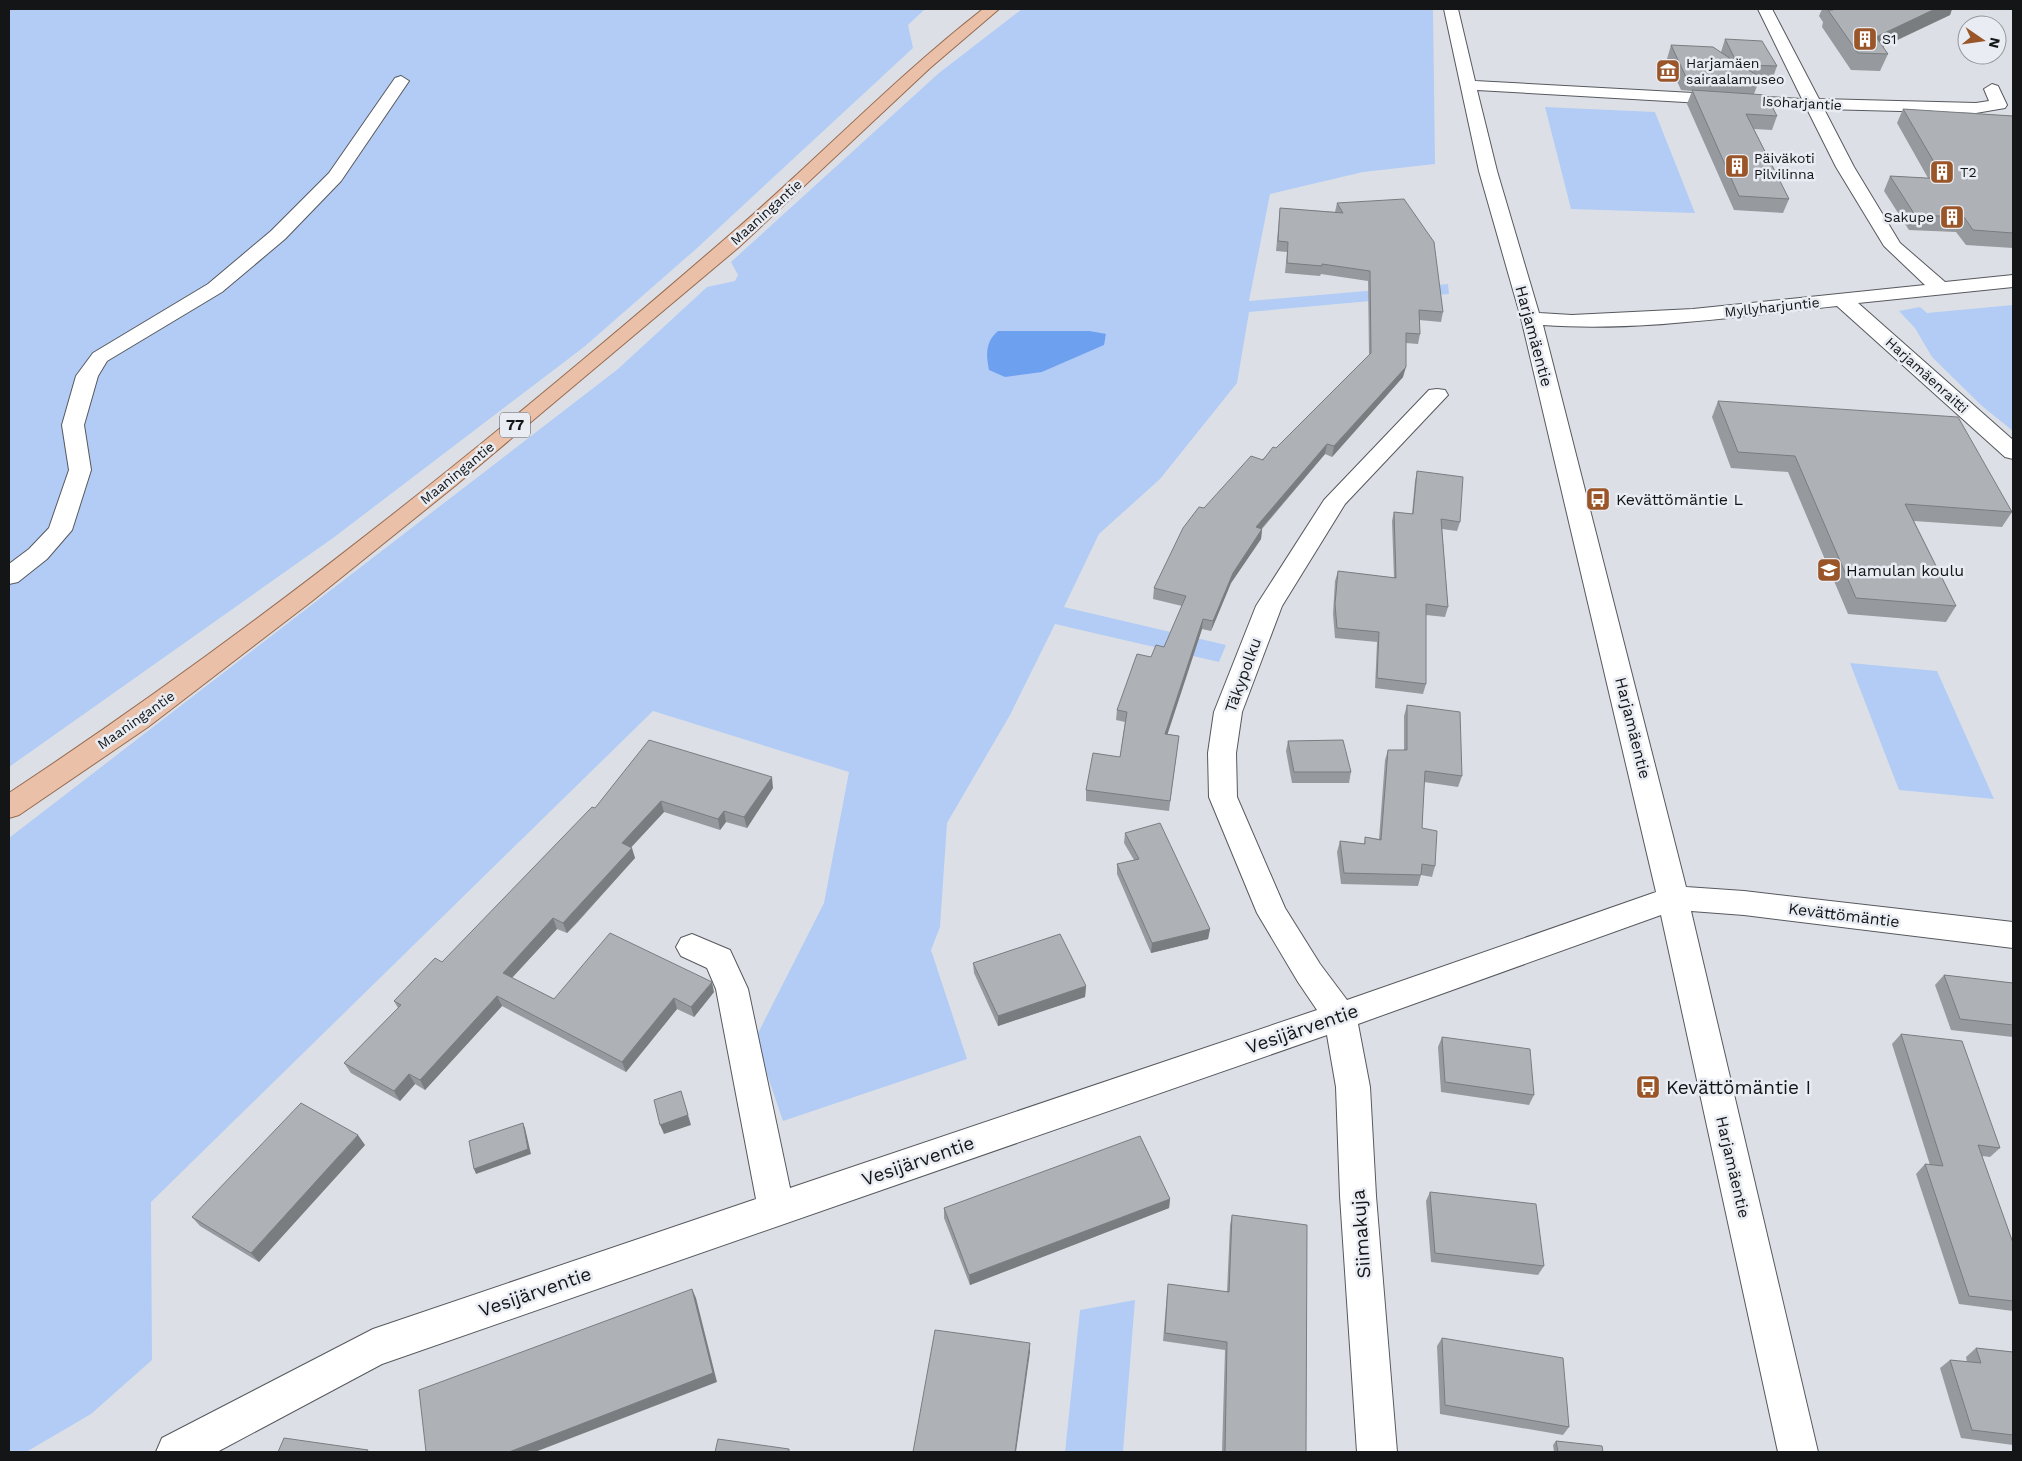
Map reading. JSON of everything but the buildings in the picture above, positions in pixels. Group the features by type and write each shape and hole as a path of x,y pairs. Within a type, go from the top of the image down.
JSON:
{"main road":[{"name":"Maaningantie","path":"9,807 154,709 414,508 607,350 762,217 940,50 992,9"}],"street":[{"name":"Harjamäentie","path":"1451,9 1488,171 1531,318 1674,898 1798,1452"},
{"path":"1766,9 1845,167 1893,246 1940,288"},
{"path":"9,576 38,554 60,530 80,470 73,426 87,376 100,358 141,331 215,288 278,234 335,177 401,81"},
{"name":"Isoharjantie","path":"1468,85 1812,104 1976,108 1999,105 1992,90"},
{"name":"Myllyharjuntie","path":"1531,318 1572,321 1693,316 2013,281"},
{"name":"Harjamäenraitti","path":"1841,299 2013,452"},
{"name":"Täkypolku","path":"1340,1016 1309,974 1272,914 1223,797 1222,753 1228,712 1269,606 1336,500 1437,395"},
{"name":"Kevättömäntie","path":"1674,898 1744,904 2013,935"},
{"name":"Vesijärventie","path":"176,1452 373,1348 1340,1016 1674,898"},
{"path":"692,947 719,959 732,990 776,1210"},
{"name":"Siimakuja","path":"1340,1016 1353,1087 1358,1204 1377,1452"}],"shaded area":[{"path":"9,9 925,9 908,25 913,48 696,249 584,347 333,538 9,767"},
{"path":"1022,9 1433,9 1435,164 1363,172 1270,194 1249,301 1448,284 1449,294 1249,312 1237,383 1160,479 1099,534 1064,607 1226,645 1219,662 1055,624 1010,715 947,823 940,927 931,950 967,1059 783,1121 755,1039 824,903 849,772 653,711 151,1202 152,1360 91,1414 26,1452 9,1452 9,838 618,369 707,287 735,281 738,275 731,262 939,73","holes":["1022,331 1090,331 1106,335 1103,345 1042,372"]},
{"path":"1545,107 1655,112 1695,213 1571,209"},
{"path":"2013,305 2013,431 1982,406 1932,357 1915,328 1899,311 1920,307 1927,313"},
{"path":"1850,663 1937,671 1994,799 1899,790"},
{"path":"1135,1300 1123,1452 1065,1452 1080,1310"}],"water":[{"path":"998,331 1090,331 1106,334 1104,345 1042,372 1005,377 989,370 988,364 987,349"}],"place":[{"name":"S1","path":"1865,39"},
{"name":"Harjamäen sairaalamuseo","path":"1668,71"},
{"name":"Päiväkoti Pilvilinna","path":"1737,166"},
{"name":"T2","path":"1942,172"},
{"name":"Sakupe","path":"1952,217"},
{"name":"Kevättömäntie L","path":"1598,499"},
{"name":"Hamulan koulu","path":"1829,570"},
{"name":"Kevättömäntie I","path":"1648,1087"}]}
